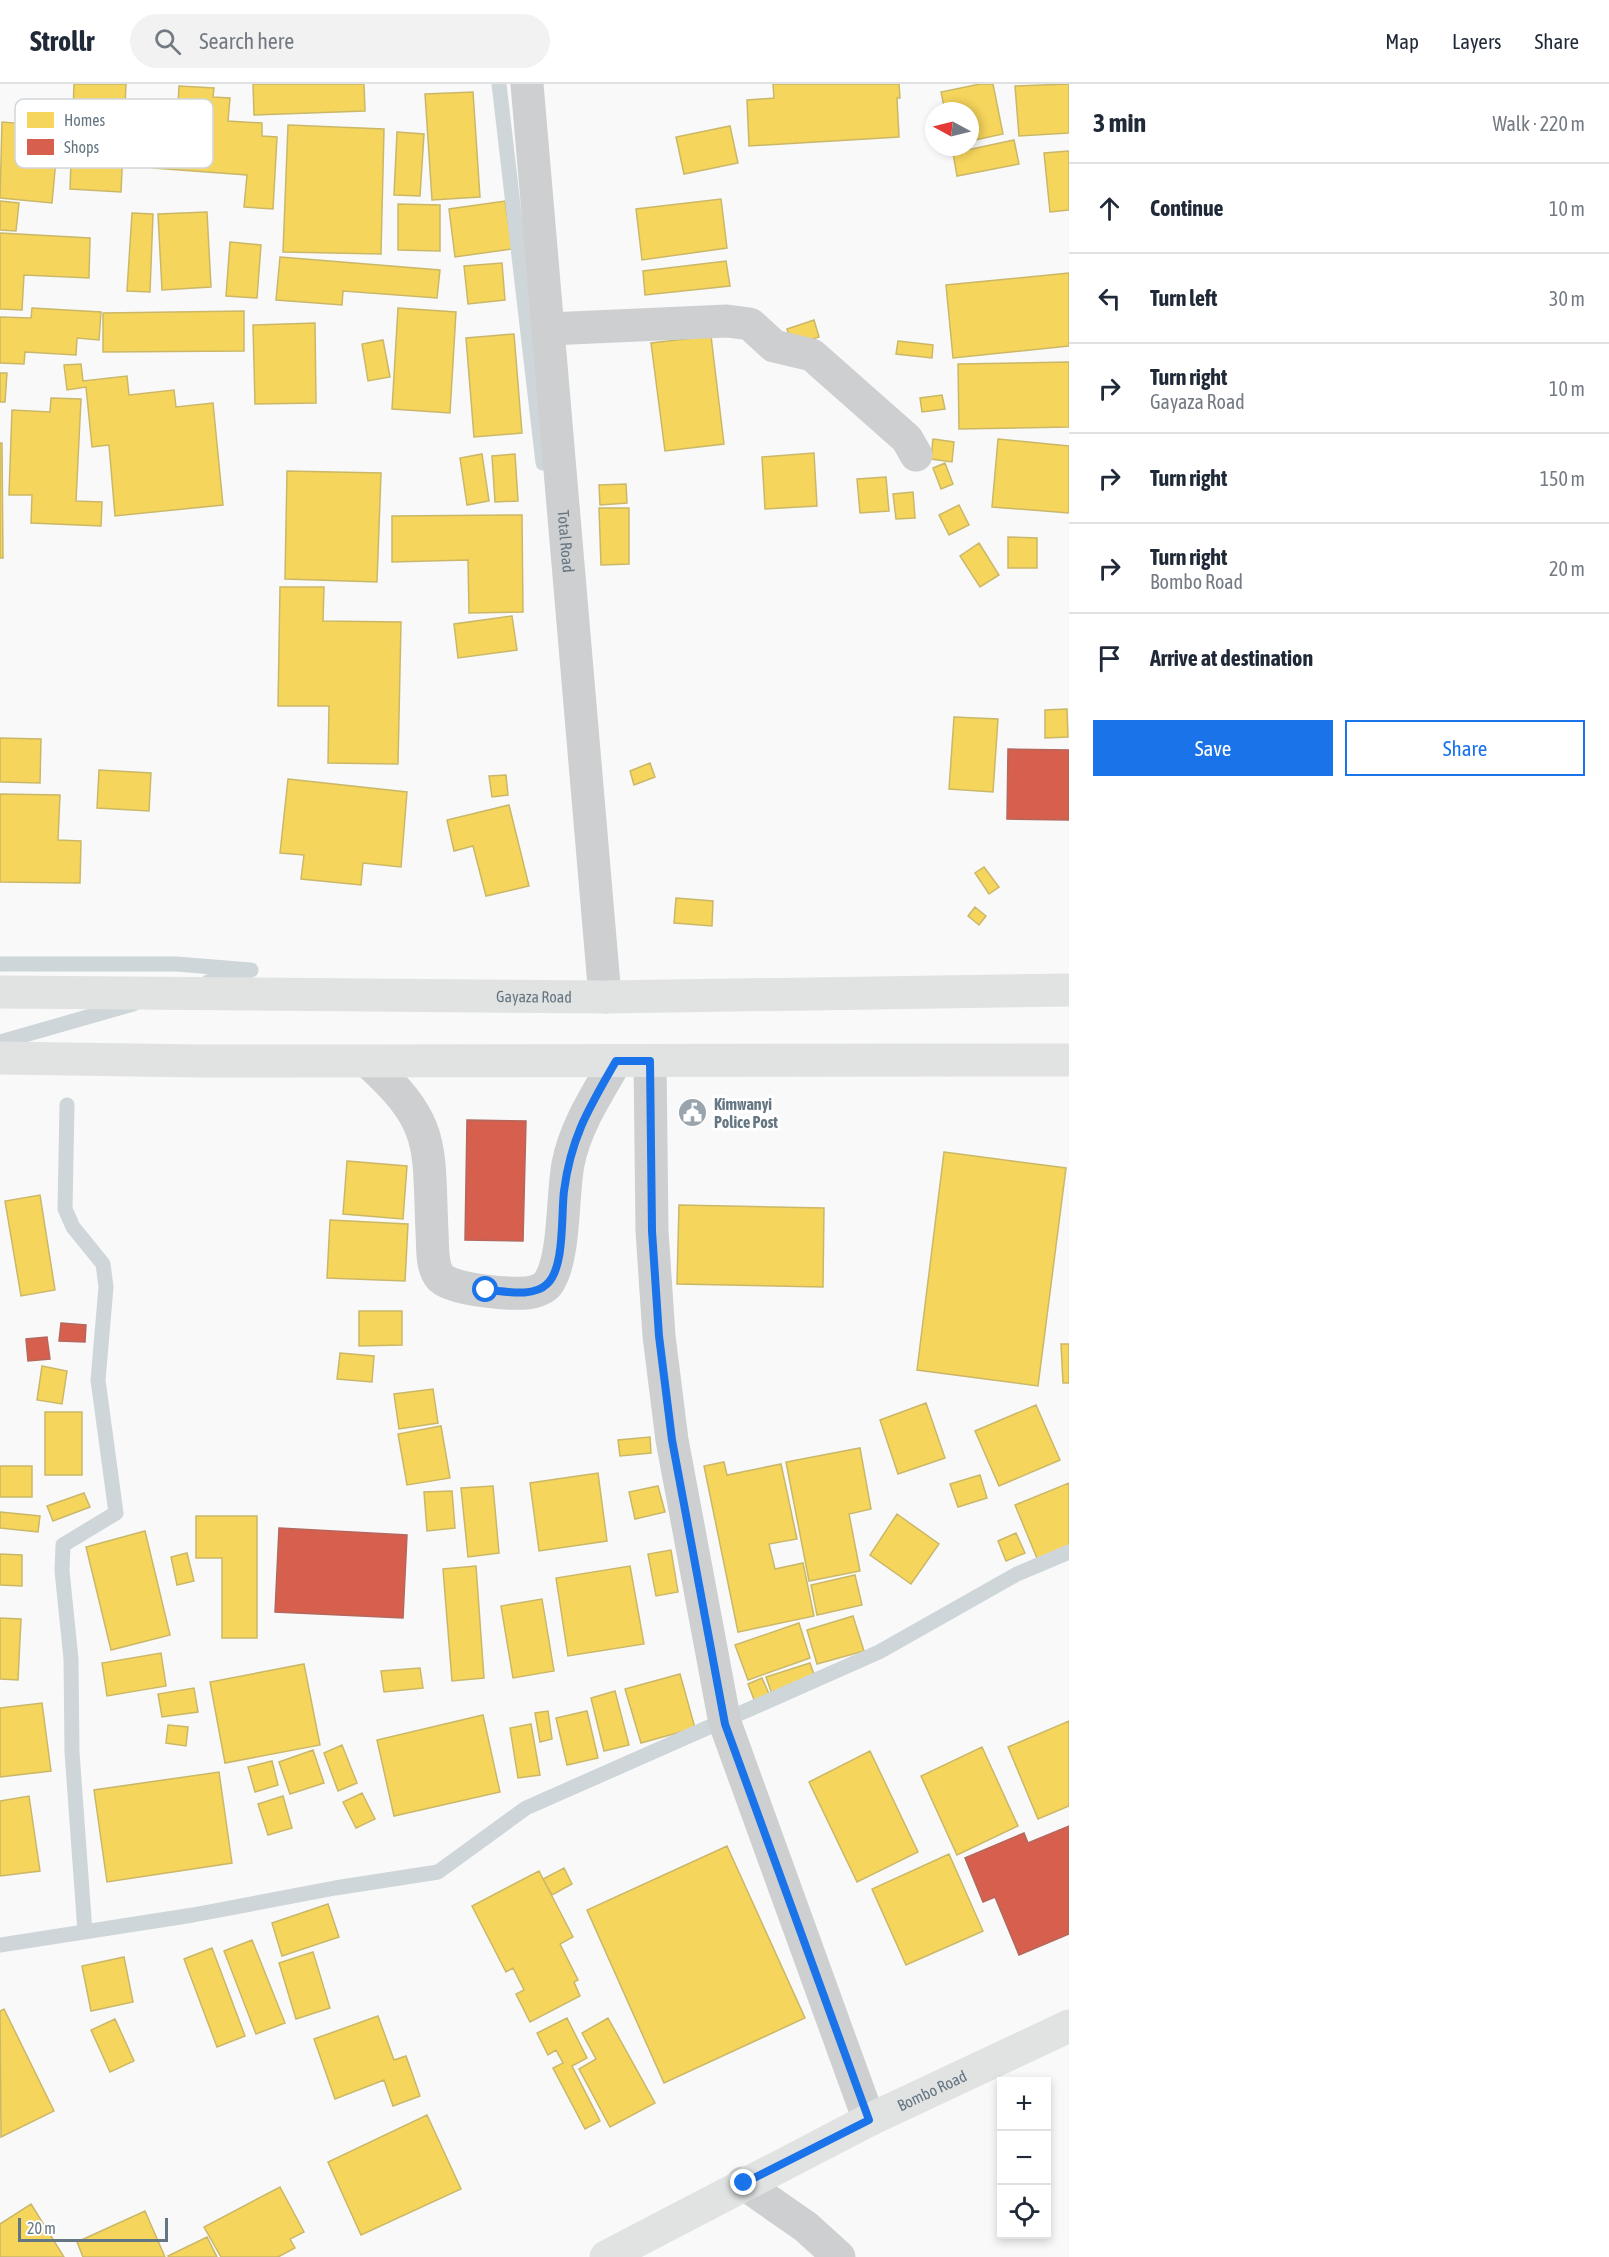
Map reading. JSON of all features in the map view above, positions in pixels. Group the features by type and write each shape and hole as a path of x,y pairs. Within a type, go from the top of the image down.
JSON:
{"main road":[{"name":"Gayaza Road","path":"0,992 605,998 1069,990"},
{"path":"0,1058 368,1062 1069,1060"},
{"name":"Bombo Road","path":"606,2257 744,2183 869,2120 1069,2026"}],"street":[{"name":"Total Road","path":"527,84 605,998"},
{"path":"549,329 727,321 750,324 774,346 812,355 907,439 916,455"},
{"path":"368,1062 394,1085 424,1129 432,1183 434,1258 440,1277 453,1287 535,1292 548,1284 558,1267 564,1192 574,1137 616,1061"},
{"path":"650,1061 652,1231 659,1336 672,1440 725,1724 869,2120"},
{"path":"744,2183 806,2227 839,2257"}],"building: Homes":[{"path":"74,84 126,84 125,99 73,99"},
{"path":"253,84 364,84 365,111 254,115"},
{"path":"773,84 899,84 900,98 897,98 899,137 749,146 747,100 774,98"},
{"path":"980,84 993,84 1003,134 979,139 979,102 943,102 941,92"},
{"path":"1069,84 1069,133 1019,136 1015,86"},
{"path":"179,86 214,88 213,97 230,98 228,121 262,123 262,136 277,137 273,209 244,207 247,175 153,168 213,168 213,99 178,99"},
{"path":"473,92 480,197 432,200 425,94"},
{"path":"2,122 15,123 15,168 55,168 52,203 0,198"},
{"path":"288,125 384,129 381,254 283,252"},
{"path":"730,126 738,163 684,174 676,137"},
{"path":"397,132 424,134 420,196 394,195"},
{"path":"1014,140 1019,164 957,176 954,156 979,156 979,147"},
{"path":"1069,151 1069,210 1050,212 1044,153"},
{"path":"71,168 122,168 121,192 70,189"},
{"path":"721,199 727,248 642,260 636,209"},
{"path":"0,201 19,203 16,231 0,230"},
{"path":"505,201 512,249 455,257 449,209"},
{"path":"398,204 440,205 440,251 398,250"},
{"path":"207,212 211,287 162,290 158,214"},
{"path":"132,213 153,214 150,292 127,291"},
{"path":"0,233 90,238 89,278 24,275 22,310 0,309"},
{"path":"230,242 261,245 257,298 226,296"},
{"path":"280,257 440,270 437,298 343,291 342,305 276,300"},
{"path":"726,261 730,286 645,295 643,271"},
{"path":"502,263 505,300 468,304 464,266"},
{"path":"1069,273 1069,346 953,358 946,285"},
{"path":"32,308 101,312 99,340 77,338 76,355 25,352 24,364 0,363 0,317 31,318"},
{"path":"398,308 456,312 450,413 392,409"},
{"path":"244,311 244,351 103,352 103,313"},
{"path":"814,320 819,337 792,345 787,329"},
{"path":"315,323 316,403 255,404 253,325"},
{"path":"514,334 522,433 474,437 466,338"},
{"path":"711,336 724,444 665,451 651,343"},
{"path":"383,340 390,377 368,381 362,344"},
{"path":"898,341 933,345 932,358 896,354"},
{"path":"1069,362 1069,427 959,429 958,364"},
{"path":"81,364 83,381 127,376 129,395 174,390 176,407 213,403 223,505 115,516 109,445 92,447 86,387 67,390 64,365"},
{"path":"0,373 7,373 5,402 0,402"},
{"path":"942,395 945,409 922,412 920,398"},
{"path":"51,398 81,399 76,501 102,502 101,526 31,523 32,495 9,495 12,410 50,412"},
{"path":"933,439 954,442 952,462 931,459"},
{"path":"998,439 1069,446 1069,513 992,507"},
{"path":"0,443 2,443 3,558 0,558"},
{"path":"814,453 817,506 765,509 762,457"},
{"path":"482,454 489,501 467,505 460,458"},
{"path":"515,454 518,501 495,502 492,456"},
{"path":"945,463 953,484 941,489 933,468"},
{"path":"287,471 381,473 377,582 285,579"},
{"path":"886,477 889,511 860,513 857,479"},
{"path":"626,484 627,503 600,505 599,485"},
{"path":"913,492 915,518 896,519 893,494"},
{"path":"959,505 969,525 949,535 939,515"},
{"path":"599,508 629,508 629,564 601,565"},
{"path":"522,515 523,612 469,613 468,560 392,562 392,516"},
{"path":"1008,537 1037,538 1037,568 1008,568"},
{"path":"979,543 999,575 980,587 960,556"},
{"path":"280,587 324,587 323,621 401,622 398,764 328,763 329,706 278,706"},
{"path":"512,616 517,650 458,658 454,624"},
{"path":"1067,709 1068,737 1045,738 1045,710"},
{"path":"954,717 998,719 993,792 949,789"},
{"path":"0,738 41,739 40,783 0,782"},
{"path":"650,763 655,777 634,785 630,771"},
{"path":"99,770 151,773 149,811 97,808"},
{"path":"506,775 508,795 492,797 489,776"},
{"path":"288,779 407,792 401,867 363,863 361,885 301,879 304,855 280,853"},
{"path":"0,794 60,795 58,840 81,841 80,883 0,882"},
{"path":"509,805 529,886 486,896 473,846 454,851 447,820"},
{"path":"984,867 999,887 989,894 975,873"},
{"path":"676,898 713,901 712,926 674,923"},
{"path":"975,907 986,916 979,925 968,916"},
{"path":"944,1152 1066,1168 1038,1386 917,1370"},
{"path":"347,1161 407,1166 403,1219 343,1214"},
{"path":"40,1195 55,1290 21,1296 5,1201"},
{"path":"679,1205 824,1208 823,1287 677,1284"},
{"path":"330,1220 408,1224 405,1281 327,1278"},
{"path":"359,1311 402,1311 402,1345 359,1346"},
{"path":"1061,1344 1069,1344 1069,1383 1063,1383"},
{"path":"340,1353 374,1356 372,1382 337,1379"},
{"path":"42,1366 67,1371 62,1404 37,1400"},
{"path":"433,1389 438,1423 399,1429 394,1394"},
{"path":"926,1403 945,1458 898,1474 880,1420"},
{"path":"1036,1405 1060,1460 999,1486 975,1431"},
{"path":"45,1412 82,1412 82,1475 45,1475"},
{"path":"441,1426 450,1478 407,1485 398,1434"},
{"path":"650,1437 651,1453 620,1456 618,1440"},
{"path":"860,1448 871,1509 849,1514 860,1571 809,1581 786,1462"},
{"path":"724,1462 727,1475 781,1464 797,1539 769,1544 775,1569 803,1563 814,1616 738,1632 704,1466"},
{"path":"0,1466 32,1466 32,1497 0,1497"},
{"path":"598,1473 607,1541 539,1551 530,1483"},
{"path":"980,1475 987,1498 958,1507 950,1484"},
{"path":"1069,1483 1069,1550 1039,1563 1015,1505"},
{"path":"493,1486 499,1553 468,1557 461,1488"},
{"path":"658,1486 665,1512 635,1519 629,1492"},
{"path":"452,1491 455,1528 427,1531 424,1492"},
{"path":"84,1493 90,1507 53,1521 47,1506"},
{"path":"0,1512 40,1516 38,1532 0,1528"},
{"path":"897,1514 939,1544 911,1584 870,1555"},
{"path":"196,1516 257,1516 257,1638 222,1638 222,1558 196,1558"},
{"path":"145,1531 170,1635 111,1650 86,1547"},
{"path":"1016,1533 1025,1553 1006,1561 998,1541"},
{"path":"671,1550 678,1592 656,1596 648,1554"},
{"path":"187,1553 194,1581 177,1585 171,1557"},
{"path":"0,1554 22,1555 22,1586 0,1585"},
{"path":"476,1566 484,1678 452,1681 443,1569"},
{"path":"630,1566 644,1644 568,1656 556,1578"},
{"path":"855,1575 862,1605 817,1615 811,1585"},
{"path":"542,1599 554,1671 513,1678 501,1606"},
{"path":"853,1616 864,1651 817,1664 807,1630"},
{"path":"0,1618 21,1619 18,1680 0,1679"},
{"path":"799,1623 810,1658 748,1680 735,1645"},
{"path":"161,1653 166,1686 107,1696 102,1663"},
{"path":"810,1663 817,1683 773,1697 766,1677"},
{"path":"304,1664 320,1745 225,1763 210,1682"},
{"path":"420,1668 423,1688 384,1692 381,1671"},
{"path":"680,1674 695,1728 641,1743 625,1689"},
{"path":"762,1678 770,1696 755,1702 748,1684"},
{"path":"194,1688 198,1712 162,1717 158,1694"},
{"path":"615,1691 629,1745 604,1751 591,1698"},
{"path":"42,1703 51,1771 0,1777 0,1708"},
{"path":"548,1711 552,1739 540,1742 535,1713"},
{"path":"587,1711 598,1758 567,1765 556,1718"},
{"path":"483,1715 500,1792 394,1816 377,1740"},
{"path":"1069,1721 1069,1806 1038,1819 1008,1747"},
{"path":"531,1724 540,1775 518,1778 510,1728"},
{"path":"168,1725 188,1727 186,1746 166,1743"},
{"path":"342,1745 357,1783 338,1791 324,1753"},
{"path":"982,1747 1018,1826 957,1855 921,1776"},
{"path":"313,1750 324,1783 290,1794 279,1762"},
{"path":"870,1751 918,1852 857,1882 809,1782"},
{"path":"272,1761 278,1785 255,1792 248,1767"},
{"path":"219,1772 232,1863 107,1882 94,1790"},
{"path":"362,1793 375,1819 356,1828 343,1802"},
{"path":"29,1796 40,1871 0,1876 0,1801"},
{"path":"283,1796 292,1828 268,1835 258,1804"},
{"path":"727,1846 805,2018 664,2083 587,1910"},
{"path":"949,1854 983,1931 906,1965 872,1889"},
{"path":"564,1868 572,1884 552,1895 543,1879"},
{"path":"539,1871 573,1937 560,1944 578,1980 574,1982 580,1996 530,2022 516,1994 524,1990 513,1968 506,1972 472,1906"},
{"path":"328,1904 339,1937 282,1956 272,1923"},
{"path":"252,1940 285,2023 256,2034 224,1951"},
{"path":"212,1948 245,2036 217,2047 184,1959"},
{"path":"313,1952 330,2008 296,2019 279,1963"},
{"path":"124,1957 133,2002 91,2011 82,1966"},
{"path":"4,2009 54,2111 1,2137 0,2011"},
{"path":"378,2016 394,2060 406,2056 420,2096 393,2106 384,2080 335,2099 314,2039"},
{"path":"567,2018 587,2058 572,2066 600,2121 585,2129 553,2068 563,2063 556,2050 548,2055 537,2033"},
{"path":"608,2018 655,2103 610,2127 579,2069 596,2059 582,2033"},
{"path":"115,2019 134,2061 110,2072 91,2030"},
{"path":"427,2115 461,2189 361,2235 328,2162"},
{"path":"280,2187 304,2232 290,2239 295,2248 278,2257 221,2257 204,2227"},
{"path":"31,2204 64,2257 0,2257 0,2224"},
{"path":"145,2211 165,2257 83,2257 77,2242"},
{"path":"207,2237 217,2257 168,2256"}],"building: Shops":[{"path":"1008,749 1069,750 1069,820 1007,819"},
{"path":"467,1120 526,1121 523,1241 465,1240"},
{"path":"61,1323 86,1325 85,1342 59,1341"},
{"path":"47,1337 50,1359 28,1361 26,1339"},
{"path":"279,1528 407,1535 403,1618 275,1612"},
{"path":"1069,1826 1069,1934 1019,1955 995,1897 983,1902 965,1858 1024,1833 1028,1843"}],"waterway":[{"path":"499,84 543,463"},
{"path":"0,964 176,964 251,970 208,982"},
{"path":"0,1042 133,1004"},
{"path":"67,1105 65,1209 73,1227 103,1264 106,1287 98,1380 116,1513 63,1545 62,1571 71,1659 72,1752 85,1932"},
{"path":"0,1945 193,1915 335,1888 438,1872 526,1808 879,1652 1017,1574 1069,1552"}],"place":[{"name":"Kimwanyi Police Post","path":"693,1113"}],"route":[{"path":"486,1290 535,1292 548,1284 558,1267 564,1192 574,1137 616,1061 650,1061 652,1231 659,1336 672,1440 725,1724 869,2120 744,2183"}]}
